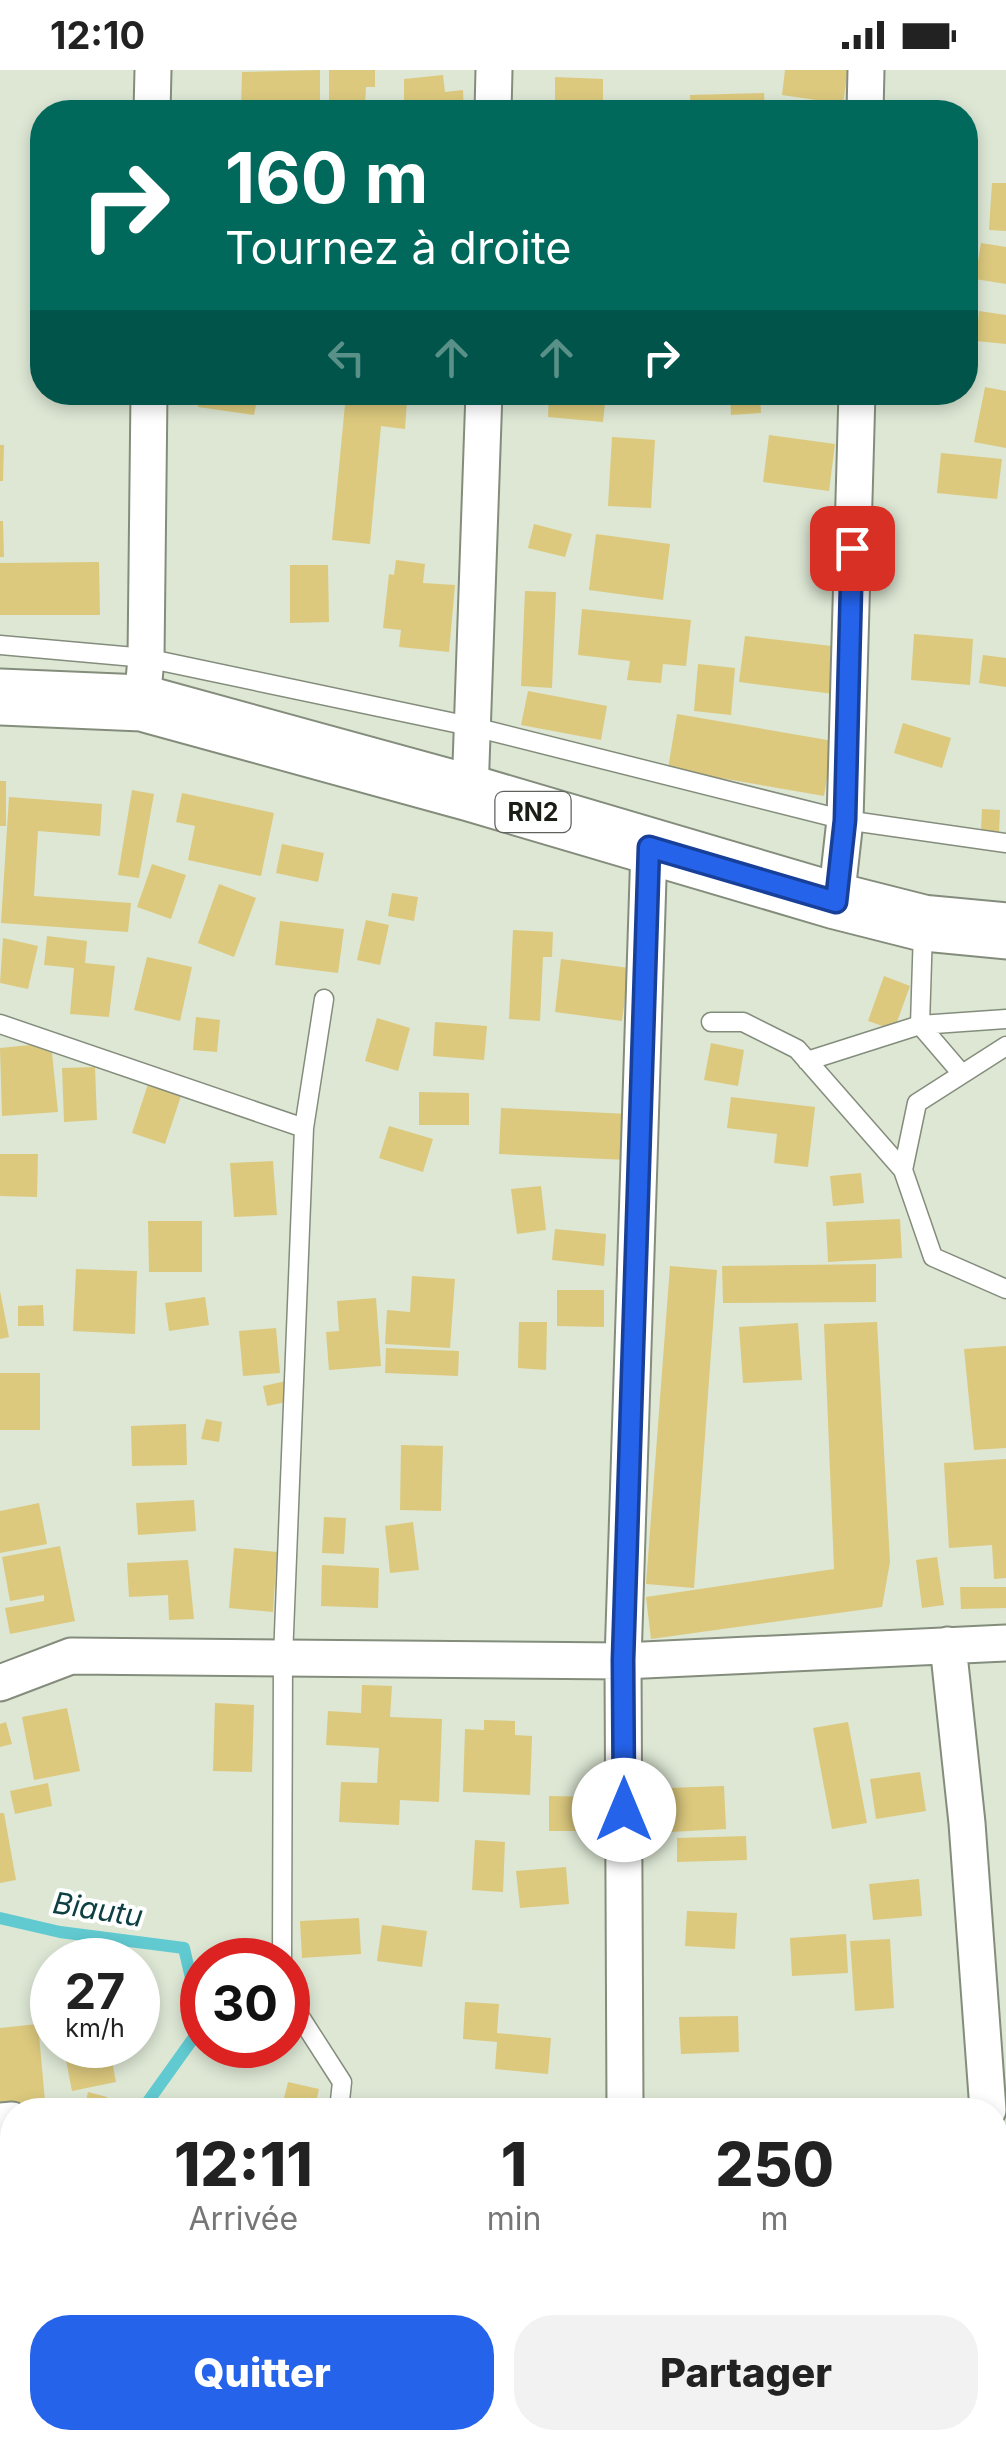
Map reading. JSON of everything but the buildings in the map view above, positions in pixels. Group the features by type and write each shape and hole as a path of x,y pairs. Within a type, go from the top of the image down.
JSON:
{"highway":[{"name":"RN2","path":"0,697 144,680 470,792 836,902 923,923 1006,930"}],"street":[{"path":"152,100 153,70"},
{"path":"493,100 494,70"},
{"path":"865,100 866,70"},
{"path":"144,680 149,405"},
{"path":"470,792 484,405"},
{"path":"836,902 845,820 857,405"},
{"path":"626,2098 623,1660 649,847"},
{"path":"0,1684 71,1656 623,1660 1006,1644"},
{"path":"948,1645 987,2098"}],"lane":[{"path":"0,646 144,680 474,727 845,820 1006,842"},
{"path":"923,923 920,1026 962,1074"},
{"path":"282,1938 283,1658 304,1128 324,999"},
{"path":"807,1060 920,1026 1006,1019"},
{"path":"712,1022 743,1022 797,1049 903,1170 932,1257 1006,1289"},
{"path":"0,1024 304,1128"},
{"path":"903,1170 917,1103 1006,1046"},
{"path":"310,2032 342,2082 340,2098"}],"waterway":[{"name":"Biautu","path":"0,1918 60,1932 184,1948 202,2026 151,2098"}],"route":[{"path":"624,1810 623,1660 649,847 836,902 845,820 852,548"}]}
